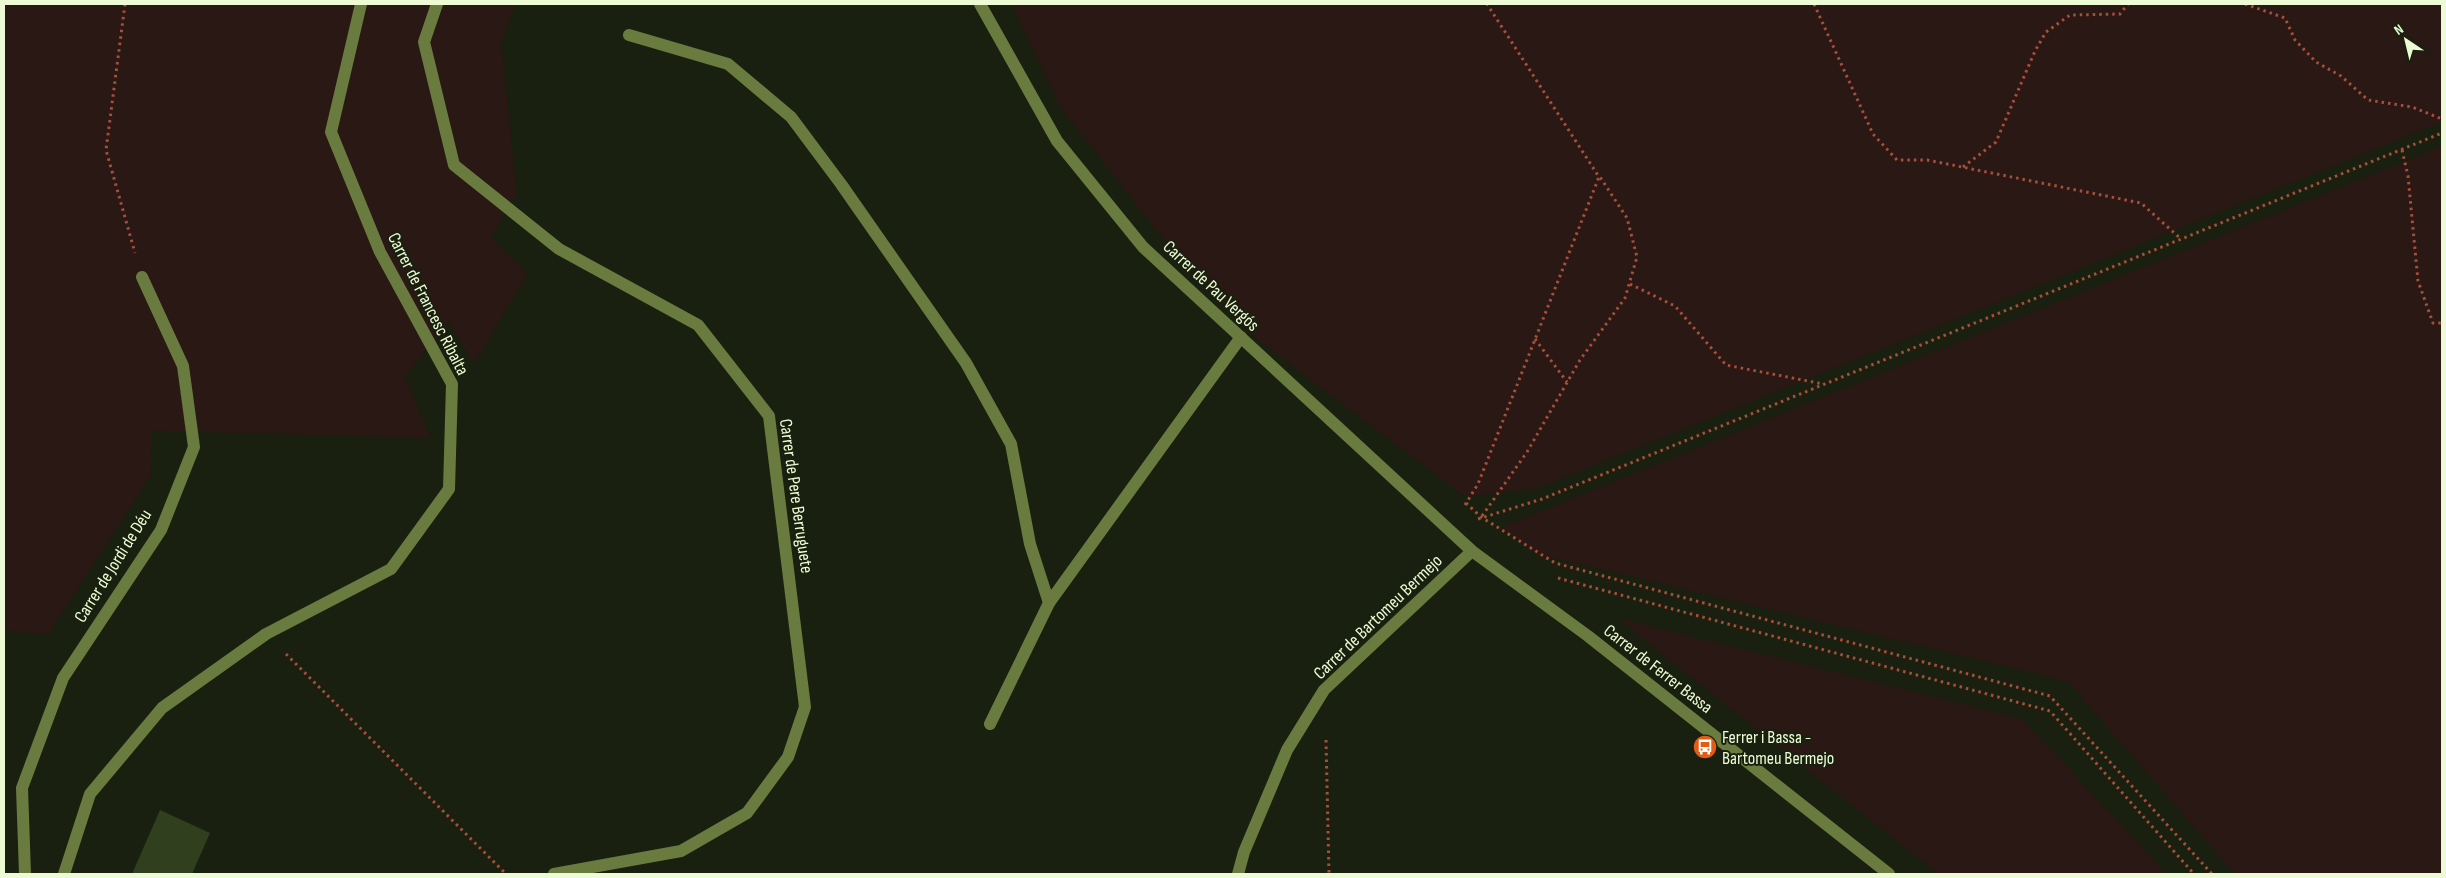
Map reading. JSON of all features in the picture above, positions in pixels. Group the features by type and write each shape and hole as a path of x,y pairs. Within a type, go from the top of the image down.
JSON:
{"street":[{"name":"Carrer de Francesc Ribalta","path":"64,874 90,794 162,708 266,634 391,569 448,489 452,384 380,252 331,132 361,4"},
{"name":"Carrer de Pere Berruguete","path":"437,4 424,42 454,165 559,249 698,325 769,416 805,707 788,757 747,813 681,851 554,874"},
{"name":"Carrer de Pau Vergós","path":"980,4 1056,141 1143,247 1472,550"},
{"path":"629,35 728,64 791,118 841,184 966,363 1011,444 1030,544 1049,603"},
{"name":"Carrer de Jordi de Déu","path":"25,874 22,788 63,678 161,530 194,447 183,366 142,277"},
{"path":"990,724 1049,603 1240,337"},
{"name":"Carrer de Bartomeu Bermejo","path":"1238,874 1244,852 1287,750 1324,690 1472,550"},
{"name":"Carrer de Ferrer Bassa","path":"1472,550 1588,636 1890,874"}],"path":[{"path":"125,4 106,150 142,277"},
{"path":"1481,517 1527,452 1580,360 1625,298 1637,257 1627,218 1486,4"},
{"path":"1814,4 1873,134 1897,160 1927,160 2141,203 2181,239"},
{"path":"1962,167 1996,142 2035,52 2046,32 2070,15 2120,14 2128,4"},
{"path":"2244,4 2285,18 2295,40 2316,62 2341,76 2368,100 2412,107 2442,119"},
{"path":"1450,530 1481,517 1542,499 2442,134"},
{"path":"2402,150 2408,176 2418,281 2433,323 2442,323"},
{"path":"1599,177 1478,484 1466,504 1481,517 1555,563 2050,696 2212,874"},
{"path":"1630,284 1675,306 1726,365 1823,384"},
{"path":"1535,339 1567,382"},
{"path":"1554,577 2050,711 2194,874"},
{"path":"266,634 506,874"},
{"path":"1326,739 1329,874"}],"shaded area":[{"path":"4,4 516,4 501,43 517,193 491,238 528,273 474,364 449,322 405,376 431,438 152,431 151,475 48,635 4,630"},
{"path":"1011,4 2442,4 2442,122 1538,488 1465,497 1248,332 1180,260 1061,108"},
{"path":"2442,146 2442,874 2235,874 2067,681 1555,558 1540,557 1502,527"},
{"path":"1617,618 2023,719 2167,874 1938,874"}],"building":[{"path":"160,810 210,833 192,874 132,874"}],"place":[{"name":"Ferrer i Bassa - Bartomeu Bermejo","path":"1705,747"}]}
